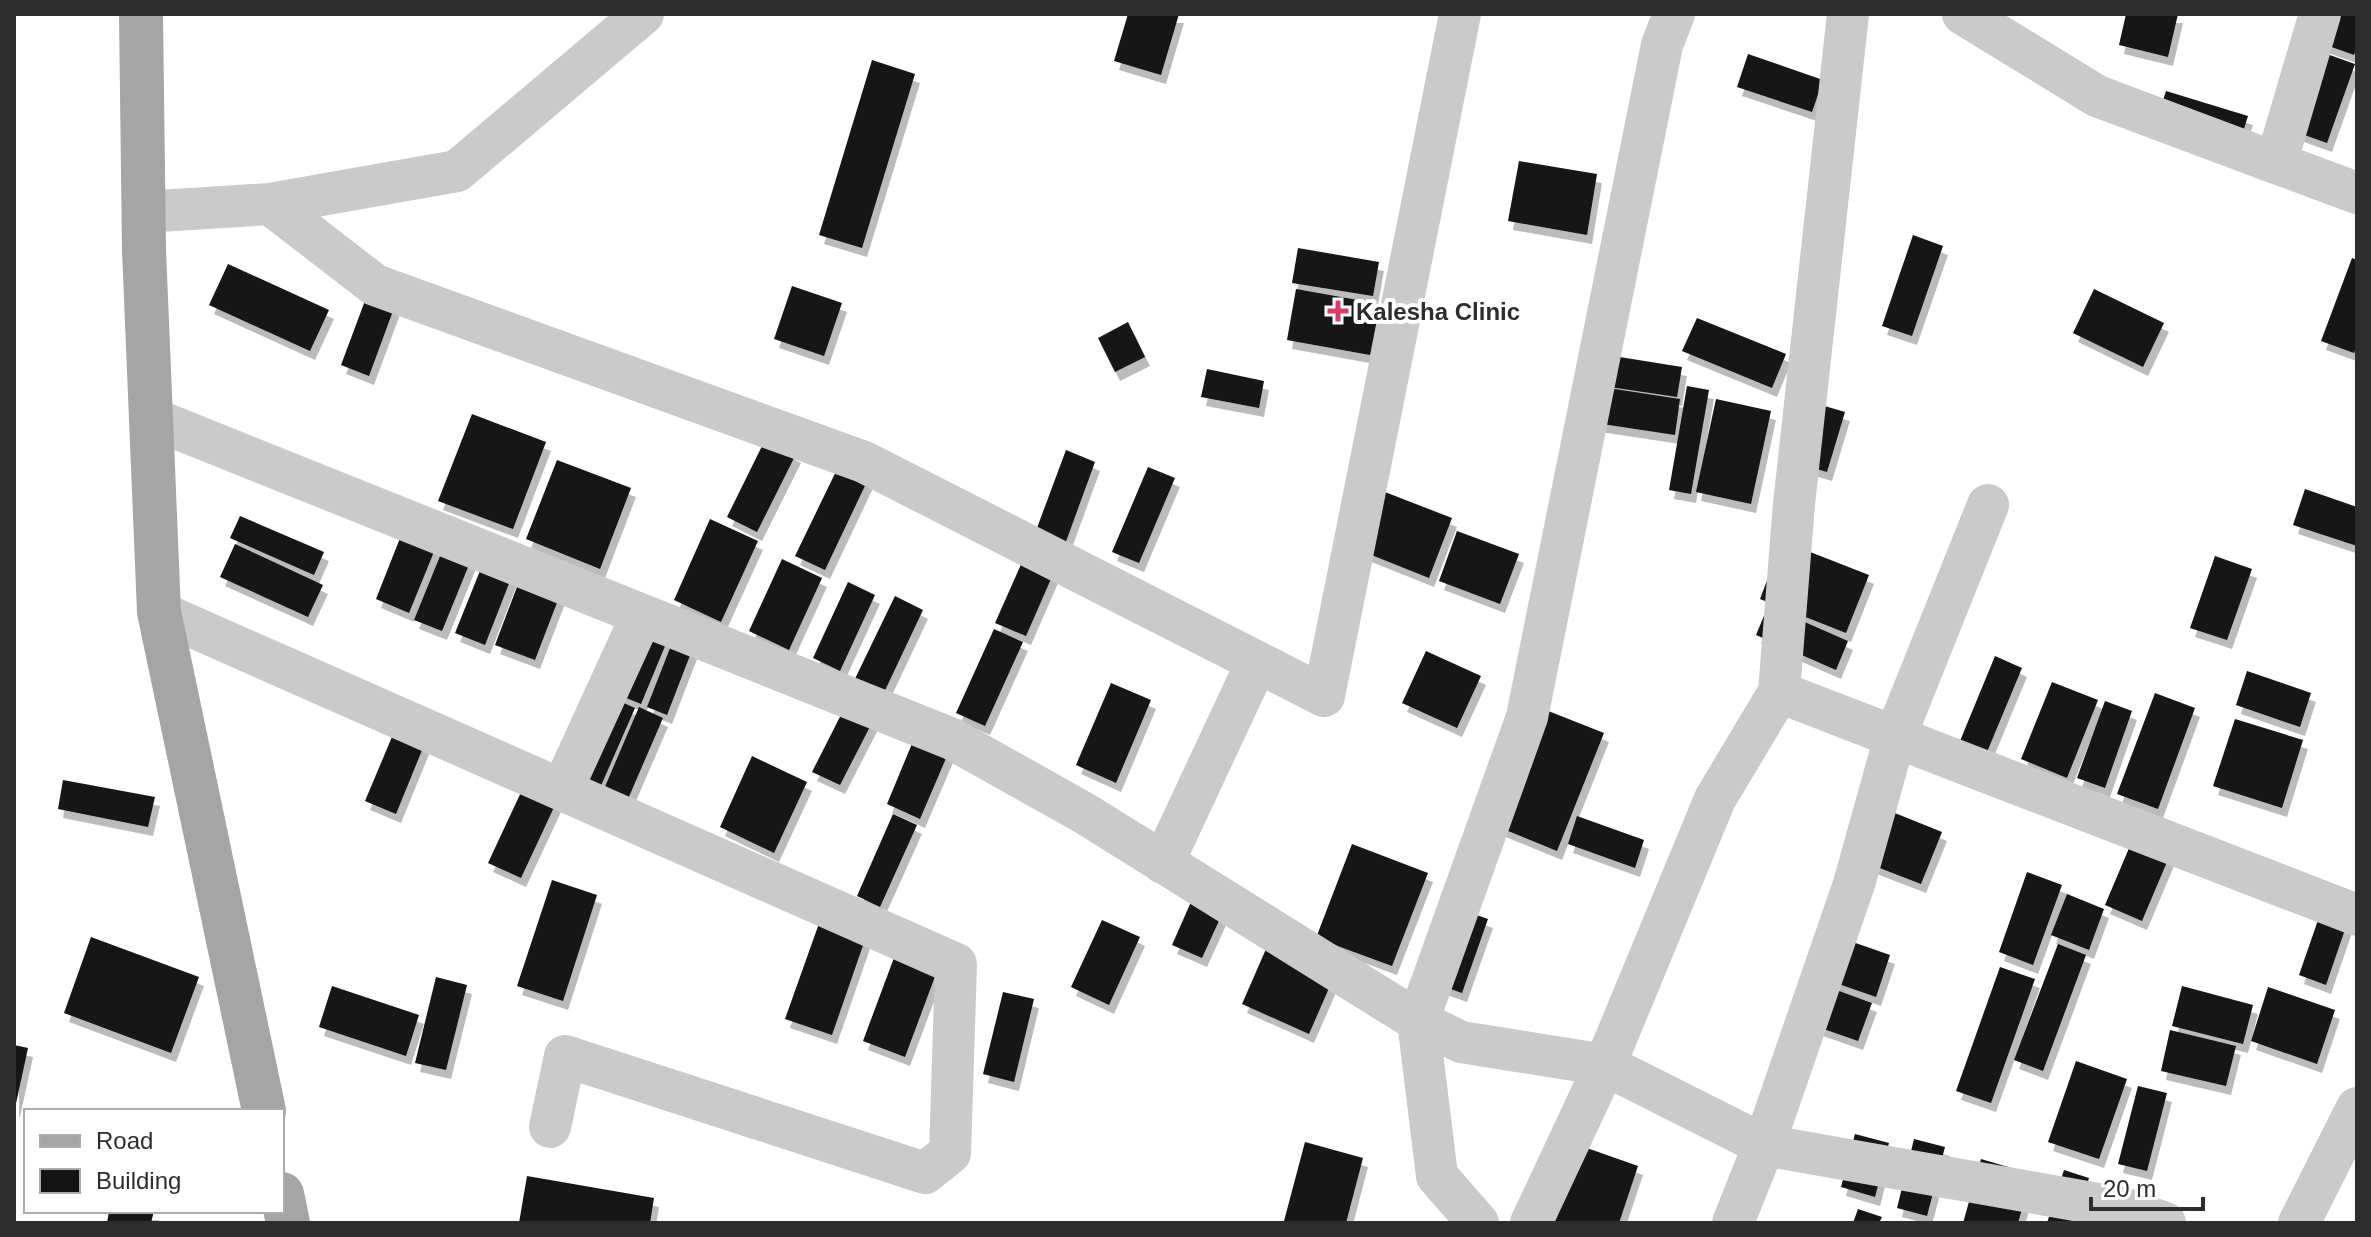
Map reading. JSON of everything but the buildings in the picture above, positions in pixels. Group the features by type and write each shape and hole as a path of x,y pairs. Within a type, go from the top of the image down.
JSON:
{"main road":[{"path":"141,14 143,212 159,612 264,1109"}],"street":[{"path":"143,212 270,204 457,171 643,14"},
{"path":"270,204 375,285 864,462 1324,696 1460,14"},
{"path":"1478,1223 1437,1176 1418,1021 1527,717 1662,45 1674,14"},
{"path":"1531,1223 1605,1065 1715,799 1779,692 1794,504 1848,14"},
{"path":"1963,14 2097,96 2357,193"},
{"path":"2276,163 2320,14"},
{"path":"151,418 952,739 1084,813 1418,1021 1461,1042 1605,1065 1764,1145 2126,1209 2165,1223"},
{"path":"1733,1223 1764,1145 1854,884 1895,737 1988,505"},
{"path":"159,612 956,964 950,1153 925,1173 565,1056 550,1127"},
{"path":"562,790 642,615"},
{"path":"1163,863 1257,662"},
{"path":"1779,692 2357,915"},
{"path":"2299,1223 2357,1108"}],"place":[{"name":"Kalesha Clinic","path":"1338,311"}]}
